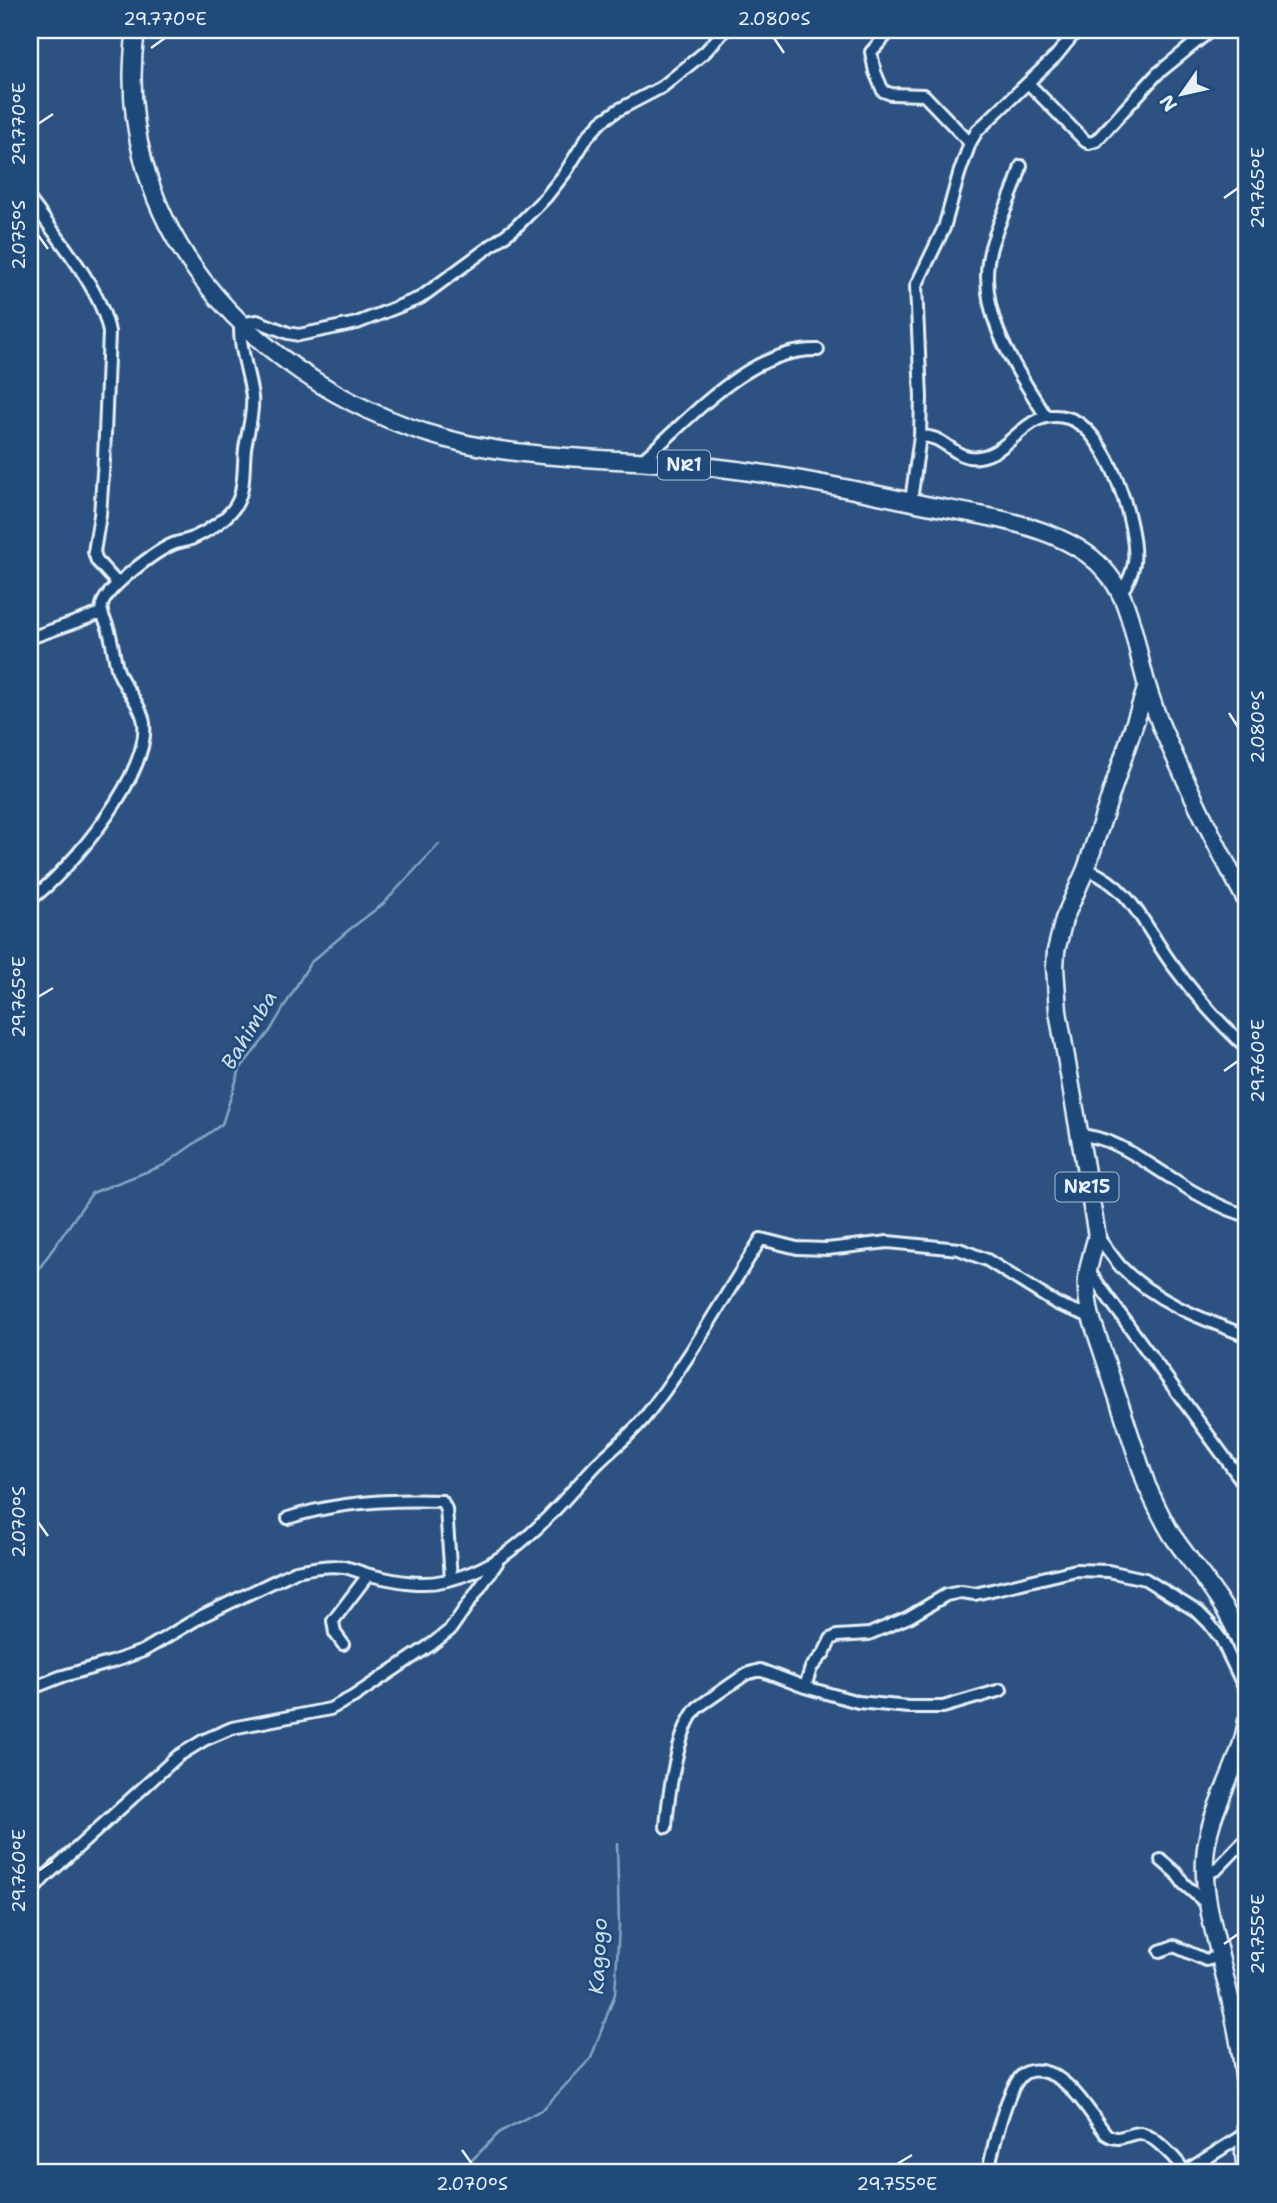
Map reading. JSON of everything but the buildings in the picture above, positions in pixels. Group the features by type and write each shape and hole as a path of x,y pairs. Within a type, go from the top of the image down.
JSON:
{"highway":[{"name":"NR1","path":"135,30 132,60 133,107 139,149 149,184 179,246 220,302 240,324 301,373 368,409 463,443 533,453 715,467 911,501 1003,521 1075,546 1101,567 1121,592 1131,617 1147,686 1162,727 1247,902"},
{"name":"NR15","path":"1147,686 1086,869 1063,919 1056,951 1058,1011 1097,1236 1085,1284 1091,1317 1157,1510 1229,1617 1243,1648 1247,1667"},
{"path":"1247,1721 1241,1747 1209,1830 1204,1875 1208,1905 1245,2068 1247,2104 1244,2154 1247,2171"}],"street":[{"path":"30,900 44,890 89,841 131,776 144,745 143,718 118,671 110,634 101,613 106,597 117,583 163,550 194,538 209,528 232,511 239,499 253,400 242,350 240,324 257,321 299,335 357,323 420,298 515,228 546,197 588,136 602,121 662,87 705,52 725,30"},
{"path":"891,30 871,51 875,72 883,91 891,94 924,95 970,143"},
{"path":"911,501 920,436 921,397 916,286 944,228 970,143 985,122 1056,56 1077,30"},
{"path":"1027,83 1085,141 1092,143 1166,65 1211,30"},
{"path":"1021,166 1017,184 1001,217 990,250 987,292 995,320 1016,369 1045,415"},
{"path":"30,200 83,275 107,318 109,332 104,459 94,552 97,561 117,583"},
{"path":"641,461 746,372 779,355 804,349 818,350"},
{"path":"920,436 934,438 966,457 979,457 1000,449 1045,415 1070,418 1080,425 1103,449 1124,501 1134,550 1131,576 1121,592"},
{"path":"30,638 101,613"},
{"path":"1086,869 1112,882 1122,891 1134,905 1171,964 1223,1025 1247,1048"},
{"path":"1079,1135 1095,1136 1111,1142 1176,1182 1247,1216"},
{"path":"1097,1236 1120,1265 1150,1291 1173,1306 1247,1336"},
{"path":"30,1894 44,1878 178,1756 204,1740 232,1728 330,1709 353,1697 450,1630 499,1561 551,1516 641,1422 682,1365 761,1239 797,1248 827,1249 888,1242 959,1249 987,1261 1057,1304 1091,1317"},
{"path":"1087,1269 1247,1488"},
{"path":"1237,1473 1247,1458"},
{"path":"288,1518 321,1509 372,1503 442,1501 446,1514 451,1580"},
{"path":"30,1689 143,1651 202,1616 296,1571 312,1567 345,1567 368,1575 422,1583 451,1580 499,1561"},
{"path":"805,1687 811,1668 824,1653 831,1639 837,1636 869,1634 909,1617 946,1595 961,1592 975,1594 1076,1570 1108,1571 1145,1578 1198,1612 1221,1639 1247,1693"},
{"path":"343,1644 335,1633 333,1621 368,1575"},
{"path":"666,1827 667,1800 677,1758 694,1710 746,1674 760,1670 805,1687 859,1702 909,1707 943,1707 1001,1690"},
{"path":"1204,1875 1217,1869 1247,1838"},
{"path":"1161,1860 1208,1905"},
{"path":"30,1870 44,1878"},
{"path":"1160,1951 1174,1946 1206,1960 1220,1956"},
{"path":"988,2173 1008,2099 1027,2072 1053,2074 1063,2081 1106,2134 1119,2139 1142,2133 1149,2136 1184,2173 1245,2134"}],"waterway":[{"name":"Bahimba","path":"30,1278 92,1193 164,1165 222,1124 240,1069 270,1031 310,963 383,904 439,844"},
{"name":"Kagogo","path":"459,2173 500,2132 543,2109 591,2058 615,1994 619,1926 617,1843"}]}
